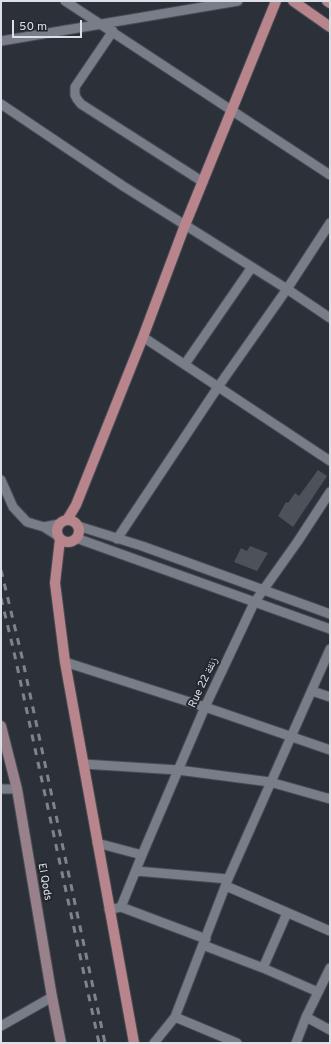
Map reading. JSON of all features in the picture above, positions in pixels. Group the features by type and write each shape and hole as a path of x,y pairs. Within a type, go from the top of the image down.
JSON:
{"main road":[{"path":"266,27 269,1"},
{"path":"66,539 56,532 70,523 185,225 276,1"},
{"path":"294,1 330,27"},
{"path":"70,523 78,534 66,539 58,562 55,583 65,662 134,1043"}],"street":[{"path":"65,1 330,175"},
{"path":"1,41 238,1"},
{"path":"113,32 75,87 75,95 77,99 87,108 203,182"},
{"path":"1,104 123,186 287,289 330,318"},
{"path":"118,539 218,387 287,289 330,223"},
{"path":"185,364 252,267"},
{"path":"143,337 330,461"},
{"path":"1,480 14,507 27,522 44,527 66,539 330,629"},
{"name":"Rue 22 زنقة","path":"121,907 205,707 254,603 330,492"},
{"path":"44,527 70,523 142,546 330,614"},
{"path":"154,1043 176,1017 227,883 270,782 330,649"},
{"path":"65,662 205,707 330,750"},
{"path":"312,691 330,697"},
{"name":"El Qods","path":"1,726 17,789 52,997 62,1043"},
{"path":"83,764 178,770 270,782 330,799"},
{"path":"1,789 17,789"},
{"path":"97,843 142,855"},
{"path":"136,871 227,883 287,913 330,931"},
{"path":"109,910 121,907 318,992"},
{"path":"263,968 287,913"},
{"path":"296,1043 306,1017 330,968"},
{"path":"1,1026 52,997"},
{"path":"176,1017 237,1043"},
{"path":"306,1017 330,1030"}],"building":[{"path":"318,470 327,476 293,527 278,516 286,502 288,503 295,493 299,496"},
{"path":"250,546 268,553 257,571 234,562 241,548 247,551"}],"railway":[{"path":"1,570 22,657 105,1043"},
{"path":"1,598 99,1043"}]}
